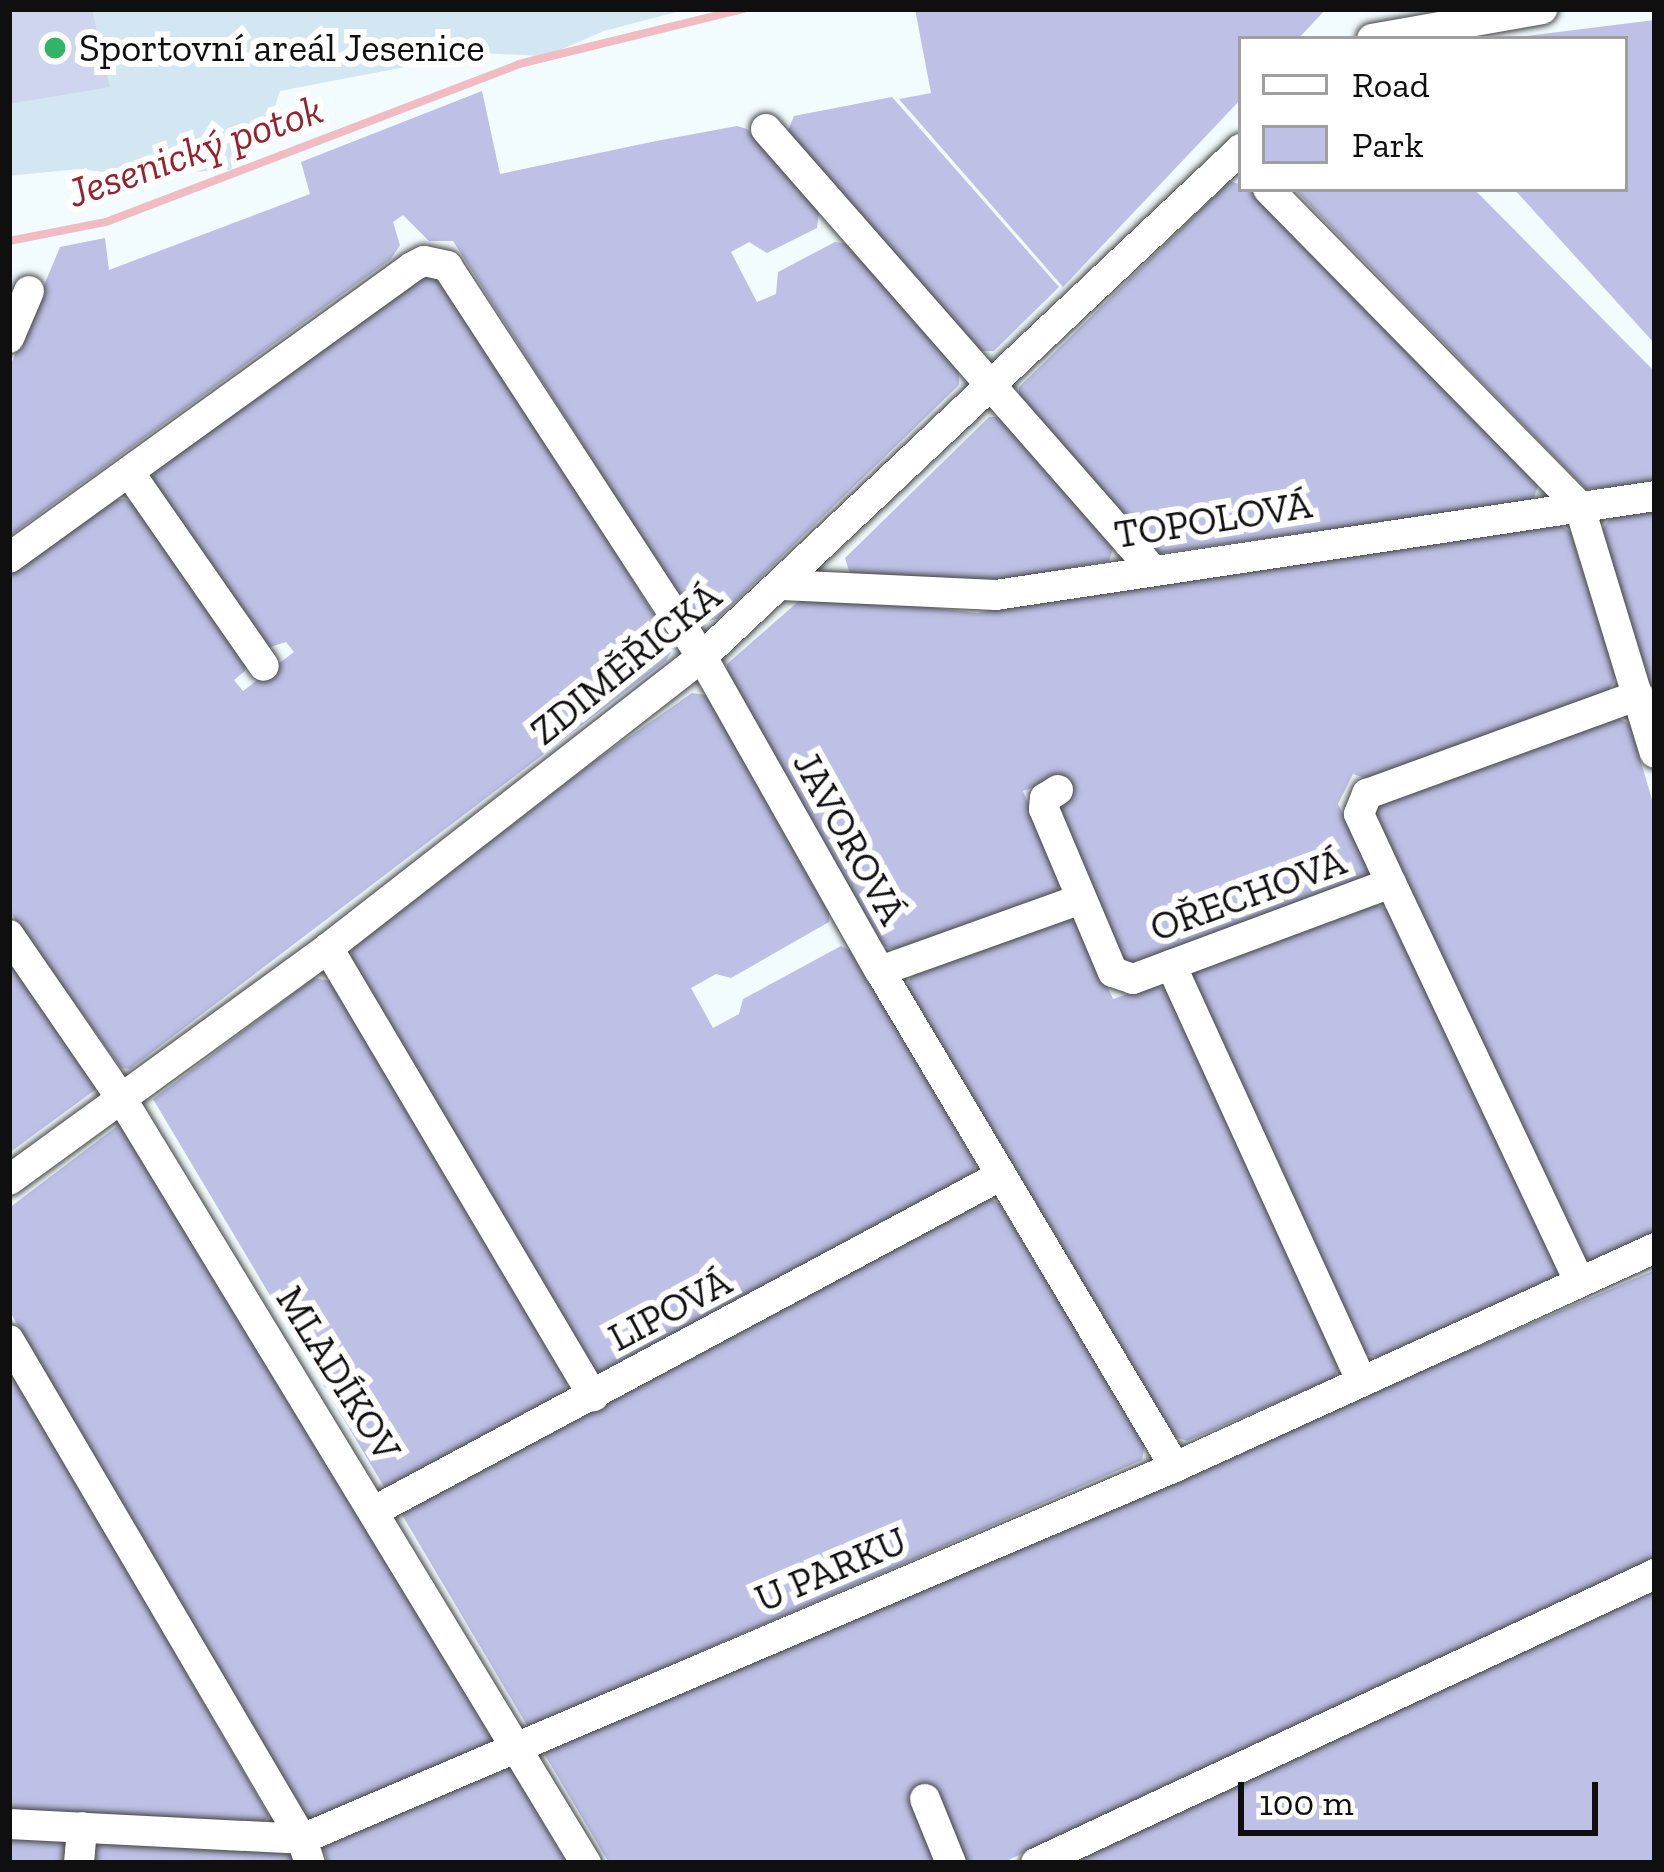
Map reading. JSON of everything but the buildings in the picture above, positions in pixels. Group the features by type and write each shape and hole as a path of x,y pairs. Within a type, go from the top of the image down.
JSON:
{"street":[{"path":"1389,36 1542,9"},
{"path":"766,128 1151,568"},
{"name":"ZDIMĚŘICKÁ","path":"9,1180 328,948 702,657 1238,156"},
{"path":"1271,192 1579,506 1655,754"},
{"name":"JAVOROVÁ","path":"128,472 412,267 436,262 454,275 702,657 880,971 1175,1467"},
{"path":"9,338 29,291"},
{"path":"9,558 128,472 264,666"},
{"name":"TOPOLOVÁ","path":"782,585 996,595 1151,568 1655,496"},
{"name":"OŘECHOVÁ","path":"1058,790 1045,798 1044,809 1113,972 1121,979 1391,883 1359,814 1367,794 1639,695"},
{"path":"1391,883 1580,1282"},
{"path":"880,971 1081,899"},
{"name":"MLADÍKOV","path":"9,935 123,1101 376,1510 586,1863"},
{"path":"328,948 593,1396"},
{"path":"1171,965 1360,1378"},
{"name":"LIPOVÁ","path":"376,1510 1000,1176"},
{"name":"U PARKU","path":"9,1824 82,1827 306,1851 514,1747 1175,1467 1360,1378 1655,1248"},
{"path":"9,1340 306,1851"},
{"path":"1036,1863 1655,1574"},
{"path":"925,1799 951,1863"},
{"path":"79,1863 82,1827"}],"shaded area":[{"path":"9,9 688,9 604,31 546,56 478,53 280,91 263,141 230,170 130,175 78,169 9,176"},
{"name":"Sportovní areál Jesenice","path":"9,9 92,9 110,87 9,104"}],"green space":[{"path":"915,9 1326,9 1301,36 1238,36 1238,102 1063,287 899,99 931,93"},
{"path":"1655,20 1655,344 1517,192 1628,192 1628,36 1525,36"},
{"path":"482,91 500,174 737,126 747,129 819,211 817,228 767,253 749,242 731,252 757,302 776,294 778,272 835,242 849,244 959,370 959,385 717,619 701,623 690,614 453,241 429,241 403,215 393,222 400,245 391,259 9,536 9,369 60,247 105,238 109,270 310,194 301,162"},
{"path":"892,97 1059,287 994,351 978,351 787,133 794,116"},
{"path":"1230,181 1238,184 1238,192 1257,192 1539,482 1533,501 1160,553 1151,549 1019,401 1019,387"},
{"path":"1297,192 1477,192 1655,372 1655,484 1586,489"},
{"path":"433,273 447,282 674,646 666,661 130,1069 121,1068 9,911 9,573 110,500 125,499 138,506 247,661 245,671 234,680 243,691 294,652 286,642 264,649 156,493 153,477 160,463 418,277"},
{"path":"989,417 1004,417 1115,543 1109,561 977,585 850,574 845,558"},
{"path":"1655,511 1655,707 1601,532 1610,518"},
{"path":"1559,525 1571,532 1616,677 1609,691 1368,779 1353,774 1338,804 1370,870 1365,884 1134,968 1120,962 1056,814 1071,796 1064,777 1023,791 1061,880 1055,894 898,951 882,945 727,673 727,664 800,600 887,602 977,613 1135,584"},
{"path":"692,693 706,695 829,910 829,922 731,978 716,974 691,988 713,1028 739,1014 743,999 841,946 853,952 976,1164 971,1178 606,1374 592,1370 350,962 353,948 593,762"},
{"path":"1616,717 1630,724 1655,810 1655,1237 1598,1262 1583,1258 1374,816 1379,803"},
{"path":"1372,903 1388,910 1558,1268 1553,1282 1379,1358 1364,1353 1192,980 1198,966"},
{"path":"1066,919 1081,925 1113,999 1153,985 1168,990 1340,1363 1334,1378 1187,1441 1172,1436 907,987 912,974"},
{"path":"9,956 99,1087 9,1153"},
{"path":"314,978 330,981 567,1382 562,1397 386,1490 153,1099"},
{"path":"124,1121 494,1741 304,1824 9,1310 9,1208"},
{"path":"988,1198 1000,1204 1145,1443 1142,1460 528,1727 401,1513"},
{"path":"1655,1270 1655,1562 1002,1863 970,1863 962,1856 932,1785 909,1796 936,1863 609,1863 542,1750"},
{"path":"9,1364 269,1816 264,1822 9,1813"},
{"path":"1655,1591 1655,1863 1066,1863 1366,1725"},
{"path":"509,1765 567,1863 328,1863 323,1847"},
{"path":"9,1838 72,1841 70,1863 9,1863"},
{"path":"91,1843 296,1854 299,1863 90,1863"}],"waterway":[{"name":"Jesenický potok","path":"9,241 106,222 519,64 743,9"}],"place":[{"name":"Sportovní areál Jesenice","path":"55,48"}]}
